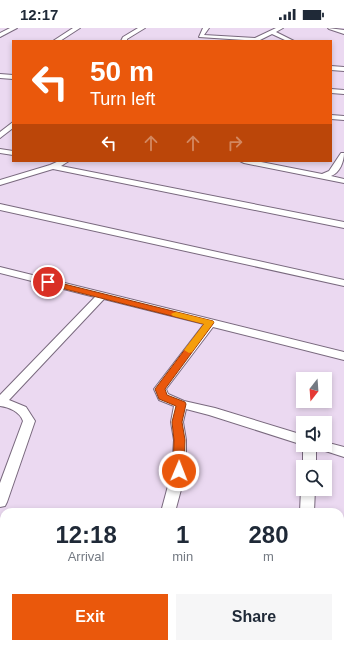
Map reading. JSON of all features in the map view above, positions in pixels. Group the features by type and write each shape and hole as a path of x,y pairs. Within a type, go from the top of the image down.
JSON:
{"street":[{"path":"0,35 14,28"},
{"path":"58,40 76,28"},
{"path":"124,40 125,38 142,28"},
{"path":"206,28 201,36 243,40"},
{"path":"256,40 280,28"},
{"path":"331,28 344,32"},
{"path":"272,32 288,40"},
{"path":"332,68 344,70"},
{"path":"0,76 12,77"},
{"path":"332,91 344,92"},
{"path":"332,117 344,118"},
{"path":"0,136 12,125"},
{"path":"0,151 12,153"},
{"path":"330,176 344,155"},
{"path":"0,183 53,167 63,162"},
{"path":"250,162 330,176 344,181"},
{"path":"53,167 344,225"},
{"path":"0,207 344,283"},
{"path":"1,272 344,356"},
{"path":"0,402 101,296"},
{"path":"210,322 160,389 163,397 181,404 211,411 296,438"},
{"path":"0,402 24,412 29,421 28,429 0,500"},
{"path":"169,508 179,471 180,440 177,422 181,404"},
{"path":"332,448 344,452"},
{"path":"307,508 308,496"}],"slow traffic":[{"path":"176,314 210,322 189,350"}],"route":[{"path":"48,282 210,322 167,377 160,389 163,397 181,404 177,422 180,440 179,471"}]}
